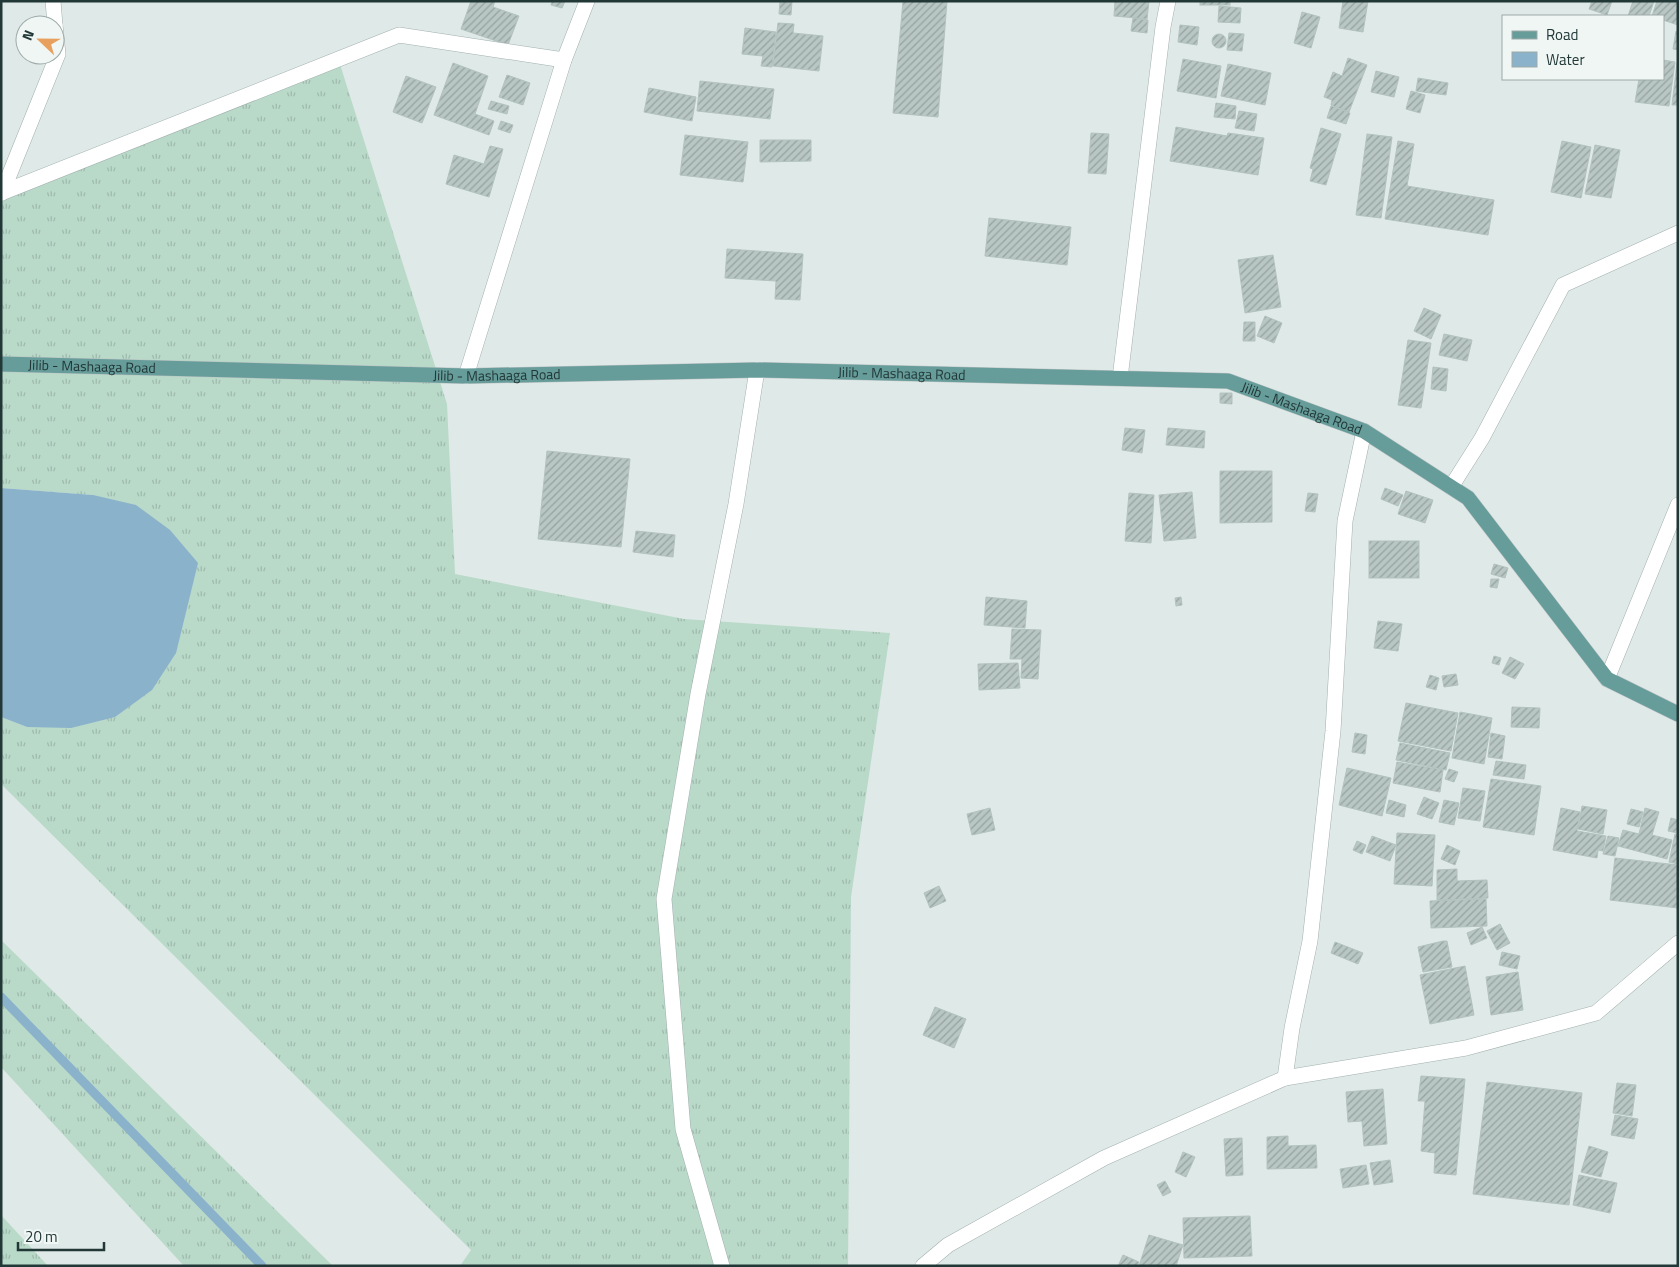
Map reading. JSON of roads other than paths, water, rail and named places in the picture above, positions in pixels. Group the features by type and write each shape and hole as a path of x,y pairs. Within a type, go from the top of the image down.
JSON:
{"main road":[{"name":"Jilib - Mashaaga Road","path":"1,364 466,376 757,370 1228,380 1364,431 1468,498 1607,679 1678,714"}],"street":[{"path":"53,1 54,15"},
{"path":"466,376 564,60 587,1"},
{"path":"1120,378 1163,28 1168,1"},
{"path":"2,193 399,35 564,60"},
{"path":"2,193 54,65"},
{"path":"1451,488 1482,438 1563,286 1678,232"},
{"path":"722,1266 683,1129 664,899 698,694 736,504 757,370"},
{"path":"1285,1078 1292,1028 1310,941 1333,731 1345,520 1364,431"},
{"path":"1607,679 1678,505"},
{"path":"923,1266 948,1244 1104,1158 1285,1078 1466,1048 1596,1012 1678,943"}],"water":[{"path":"1,488 93,495 136,505 170,530 198,563 176,653 152,690 115,717 71,728 27,727 1,717"}],"waterway":[{"path":"1,997 262,1266"}]}
